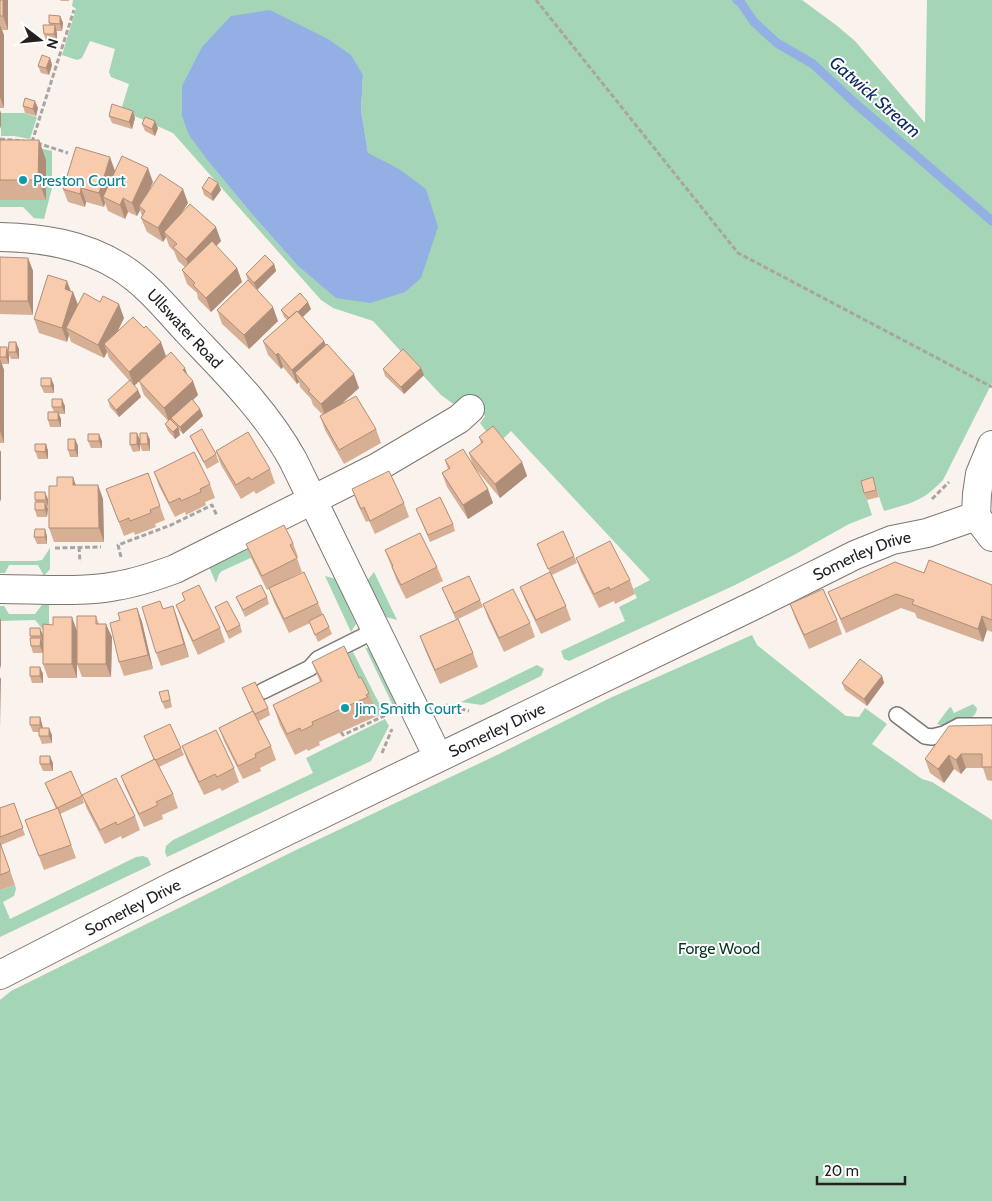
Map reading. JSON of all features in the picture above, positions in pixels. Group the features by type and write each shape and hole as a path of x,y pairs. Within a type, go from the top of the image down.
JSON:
{"street":[{"name":"Ullswater Road","path":"0,237 48,240 76,246 119,266 136,278 155,296 264,414 281,438 313,500 438,757"},
{"path":"0,589 97,588 129,584 175,569 313,500 405,451 459,419 470,409"},
{"path":"984,526 976,494 980,474 992,445"},
{"name":"Somerley Drive","path":"0,975 175,885 855,555 892,540 927,533 984,526"}],"lane":[{"path":"263,691 310,668 318,660 376,630"},
{"path":"897,715 925,736 932,737 944,734 959,726 992,726"}],"path":[{"path":"536,0 738,253 992,387"},
{"path":"32,142 74,10"},
{"path":"0,139 32,142 68,153"},
{"path":"129,584 118,545 171,525 212,505 230,541"},
{"path":"55,548 101,547"},
{"path":"341,732 343,735 389,714"}],"green space":[{"path":"73,0 802,0 855,41 925,123 927,0 992,0 992,383 943,480 923,497 884,511 875,485 863,488 872,515 849,524 733,586 569,661 564,659 561,651 625,621 619,607 637,598 633,589 650,580 511,431 502,440 492,439 480,423 485,416 466,399 458,404 452,403 441,395 373,321 333,308 321,300 173,133 121,110 129,84 111,77 109,72 115,49 90,41 82,58 77,60 62,55 76,9 72,6","holes":["363,75 361,110 368,153 296,264 208,161"]},
{"path":"1,113 24,113 37,117 30,139 1,136"},
{"path":"35,147 52,151 52,188 44,219 34,218 23,207 0,207 0,200"},
{"path":"262,541 268,550 222,571 216,583 209,567"},
{"path":"50,548 50,569 44,576 38,565 9,565 5,573 0,573 0,561 42,560"},
{"path":"374,572 397,620 382,616 367,581"},
{"path":"325,576 336,579 356,624 351,632"},
{"path":"42,605 49,605 49,623 53,628 44,631 35,620 0,621 0,606 4,606 9,614 35,614"},
{"name":"Forge Wood","path":"752,635 757,645 846,716 859,717 865,708 887,724 872,744 922,779 932,782 992,820 992,1201 0,1201 0,1000 11,991 296,850 495,756 610,698"},
{"path":"365,647 375,652 402,708 395,710"},
{"path":"353,652 384,713 375,717 374,715 376,714 345,656"},
{"path":"537,665 544,669 541,676 482,705 461,702"},
{"path":"973,704 977,708 972,717 954,719 943,726 937,724 949,708 951,707 954,713"},
{"path":"385,719 389,726 371,761 167,857 165,852 166,846 173,840 313,773 306,758"},
{"path":"143,856 148,858 151,865 0,937 0,890 15,885 14,896 3,902 10,919 136,857"}],"water":[{"path":"270,10 328,39 351,55 363,75 361,110 368,153 399,169 426,189 438,227 421,278 405,292 370,303 336,298 296,264 250,212 189,135 182,116 182,86 202,47 231,16"}],"building":[{"path":"0,0 3,0 3,16 0,16"},
{"path":"49,15 60,16 60,24 49,23"},
{"path":"43,25 55,25 54,34 44,34"},
{"path":"42,55 50,58 46,68 38,66"},
{"path":"25,98 35,101 33,109 23,106"},
{"path":"112,104 133,111 129,122 109,116"},
{"path":"145,117 155,121 152,129 142,124"},
{"path":"0,140 39,140 38,180 0,180"},
{"path":"76,147 110,157 99,193 81,188 80,194 63,189"},
{"path":"122,156 148,168 132,203 123,198 120,205 103,197"},
{"path":"160,174 183,189 158,228 141,218 145,211 139,206"},
{"path":"209,177 218,183 211,194 202,188"},
{"path":"190,204 216,227 186,259 173,247 177,244 164,232"},
{"path":"212,241 237,268 206,298 182,270"},
{"path":"265,255 274,264 254,283 246,274"},
{"path":"0,257 28,258 28,301 0,301"},
{"path":"48,275 67,281 65,289 73,292 62,328 34,319"},
{"path":"248,280 273,307 244,335 217,310"},
{"path":"84,293 100,302 103,296 119,304 98,345 66,328"},
{"path":"300,293 308,302 289,318 281,310"},
{"path":"297,311 324,341 292,370 278,353 276,355 263,341"},
{"path":"133,317 144,328 146,326 161,342 129,372 104,344"},
{"path":"9,342 16,342 16,352 8,352"},
{"path":"327,344 354,374 321,404 308,391 310,390 295,373"},
{"path":"0,347 7,347 6,357 0,357"},
{"path":"403,349 421,368 401,387 383,369"},
{"path":"171,352 193,381 164,408 139,381"},
{"path":"41,378 51,378 51,386 41,386"},
{"path":"130,380 138,390 116,410 108,400"},
{"path":"356,396 376,429 339,450 320,416"},
{"path":"52,399 62,399 62,407 52,407"},
{"path":"192,399 200,409 180,427 171,418"},
{"path":"48,412 58,412 58,420 48,420"},
{"path":"170,419 178,427 173,432 165,424"},
{"path":"493,426 522,462 495,484 469,453 483,442 479,437"},
{"path":"202,429 216,454 204,462 190,436"},
{"path":"248,432 270,469 251,480 249,477 236,485 216,451"},
{"path":"130,433 137,433 137,444 130,445"},
{"path":"140,433 147,433 148,444 140,444"},
{"path":"88,434 99,434 99,441 88,441"},
{"path":"68,439 75,439 75,450 68,450"},
{"path":"35,444 46,444 45,452 35,451"},
{"path":"463,449 488,489 463,505 442,473 450,468 445,460"},
{"path":"194,452 210,484 200,489 201,492 181,501 180,498 169,503 154,472"},
{"path":"389,471 404,503 370,521 364,507 361,509 352,489"},
{"path":"148,473 160,506 150,510 151,513 130,521 129,518 119,522 106,489"},
{"path":"57,477 73,477 73,485 98,485 99,528 49,528 49,486 57,486"},
{"path":"873,477 876,490 864,493 861,481"},
{"path":"35,492 45,492 46,500 35,500"},
{"path":"440,497 453,524 428,535 416,509"},
{"path":"35,502 45,502 45,510 35,510"},
{"path":"284,525 293,543 290,545 297,558 262,576 246,544"},
{"path":"35,529 45,529 45,537 34,537"},
{"path":"563,531 574,556 548,569 537,544"},
{"path":"420,533 437,567 401,585 385,550"},
{"path":"610,541 630,580 610,590 609,587 594,594 576,558"},
{"path":"929,560 992,585 992,620 982,616 978,629 912,604 914,600 896,594 841,619 828,592 895,562 924,573"},
{"path":"304,572 318,603 284,619 269,588"},
{"path":"550,572 566,606 536,620 520,587"},
{"path":"469,576 480,600 454,613 442,588"},
{"path":"199,585 220,628 193,641 176,605 185,600 182,593"},
{"path":"261,585 267,597 243,610 236,597"},
{"path":"513,589 530,623 499,638 483,604"},
{"path":"823,589 837,620 804,635 790,604"},
{"path":"160,601 163,609 173,606 184,644 156,653 142,607"},
{"path":"227,601 240,625 227,632 215,607"},
{"path":"137,608 148,655 119,662 110,623 120,620 118,613"},
{"path":"323,614 329,627 315,635 309,621"},
{"path":"77,616 96,616 96,624 106,624 106,664 77,664"},
{"path":"53,617 72,617 72,664 43,664 43,624 53,625"},
{"path":"458,619 473,653 435,670 420,636"},
{"path":"30,628 40,628 41,636 30,636"},
{"path":"30,638 41,638 40,646 31,646"},
{"path":"344,646 359,678 361,677 369,693 366,695 368,697 312,722 313,725 301,731 300,728 287,734 273,705 322,681 312,662"},
{"path":"860,659 882,676 864,699 842,683"},
{"path":"30,667 40,667 40,676 30,676"},
{"path":"255,682 268,708 255,714 242,688"},
{"path":"168,690 170,700 162,702 159,692"},
{"path":"253,711 271,746 255,754 256,757 238,766 219,728"},
{"path":"30,717 40,717 40,725 30,725"},
{"path":"170,724 181,748 156,760 144,736"},
{"path":"992,725 992,767 982,767 982,754 961,754 956,760 949,755 938,769 925,759 949,726"},
{"path":"39,728 49,728 49,736 39,736"},
{"path":"216,730 234,768 217,777 215,774 199,782 182,746"},
{"path":"40,756 50,756 50,764 40,764"},
{"path":"155,759 173,794 156,802 158,805 139,814 121,776"},
{"path":"71,771 82,796 57,808 45,783"},
{"path":"116,778 135,816 117,825 116,822 100,830 82,795"},
{"path":"14,803 23,828 0,837 0,808"},
{"path":"58,808 71,845 39,856 25,820"},
{"path":"0,843 10,871 0,875"}],"waterway":[{"name":"Gatwick Stream","path":"737,0 754,22 777,43 813,64 856,104 992,221"}],"place":[{"name":"Preston Court","path":"23,180"},
{"name":"Jim Smith Court","path":"345,708"}]}
